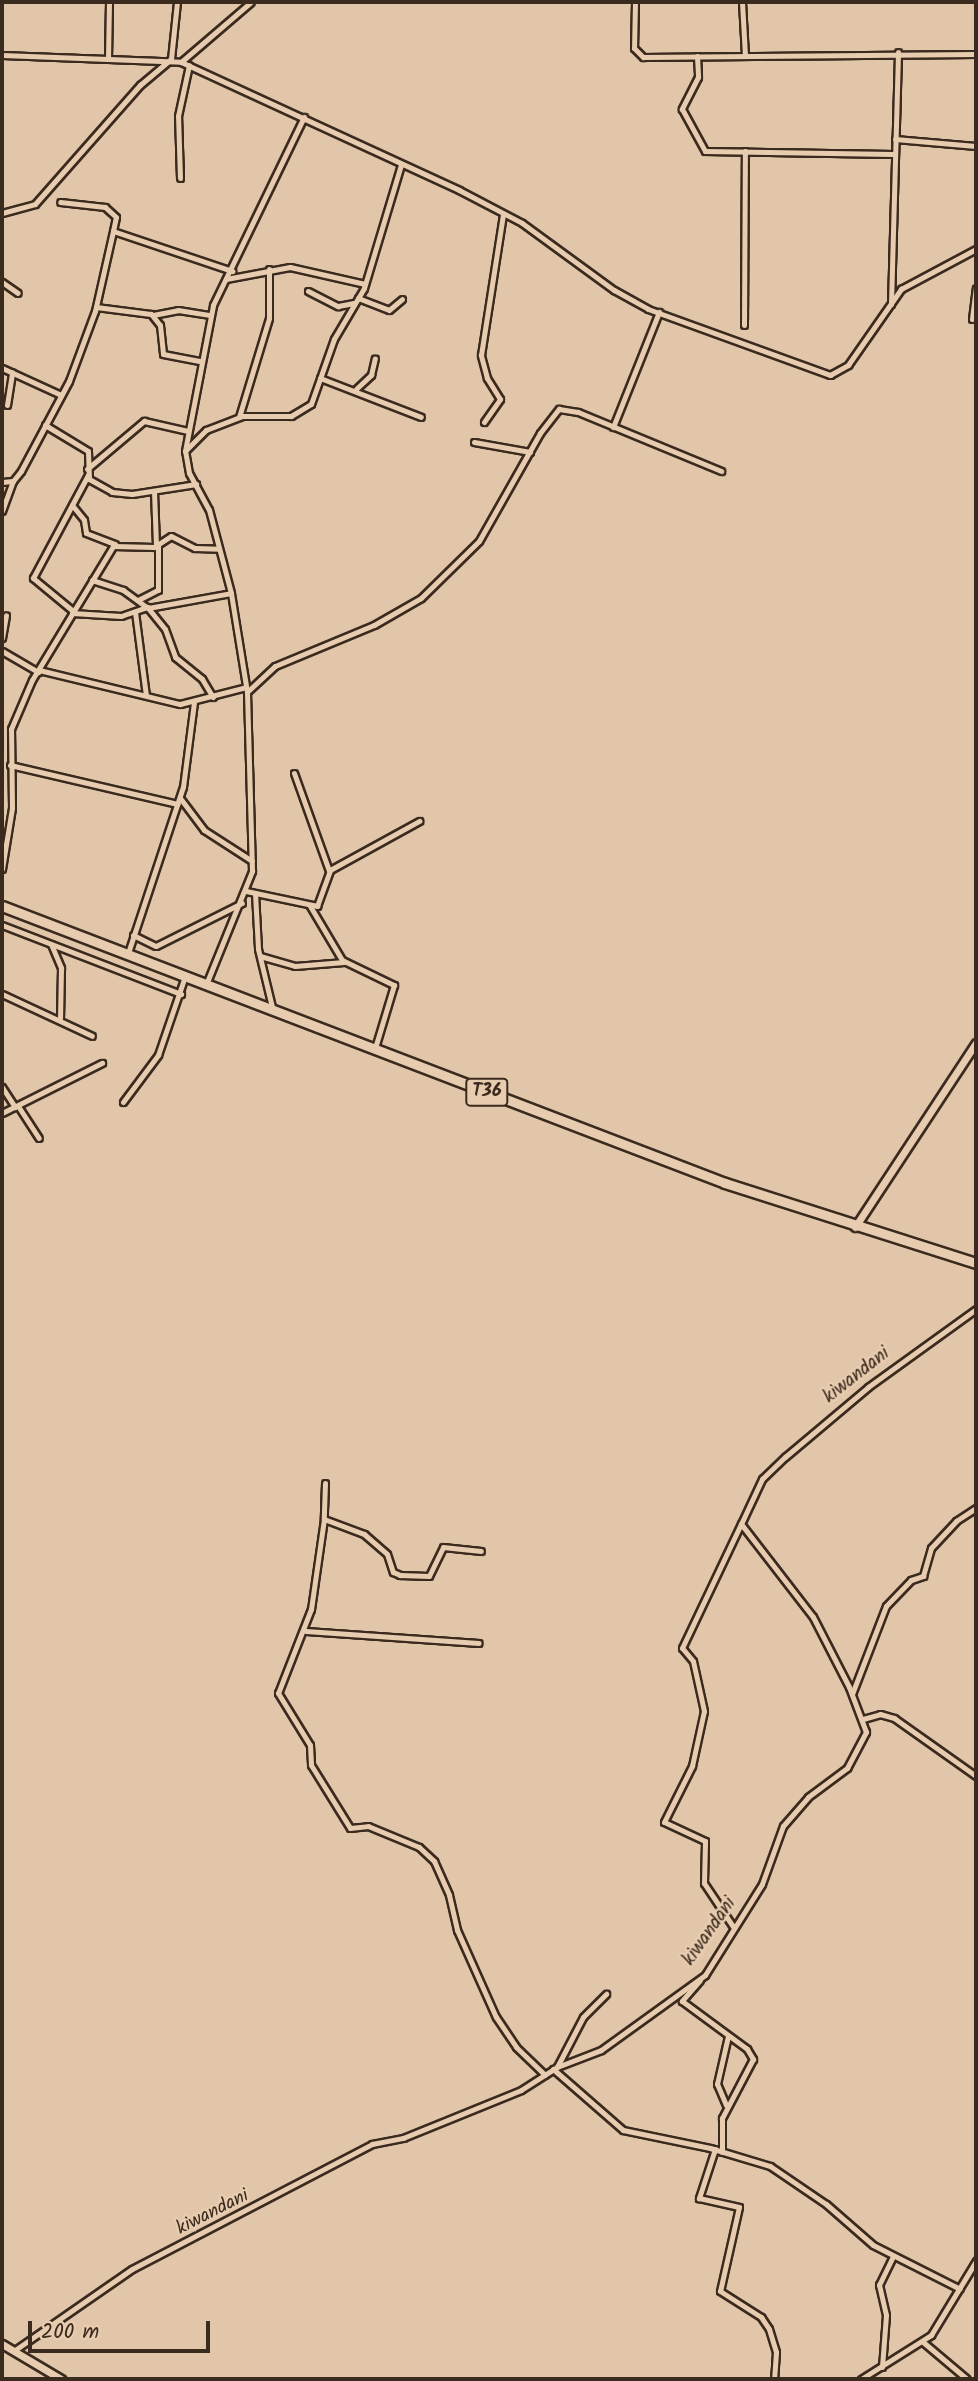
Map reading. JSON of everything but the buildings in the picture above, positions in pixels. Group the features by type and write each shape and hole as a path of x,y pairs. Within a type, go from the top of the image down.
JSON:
{"highway":[{"name":"T36","path":"2,906 855,1228 976,1262"}],"street":[{"path":"108,59 109,2"},
{"path":"2,213 35,204 140,85 171,59 177,2"},
{"path":"181,62 251,2"},
{"path":"635,2 634,48 639,56 898,52 976,54"},
{"path":"741,2 745,55"},
{"path":"891,304 893,154 898,52"},
{"path":"2,55 171,59 189,65 304,117 503,215 614,290 659,312 830,375 848,365 891,304 915,279 976,249"},
{"path":"697,56 698,77 682,109 687,125 705,151 893,154"},
{"path":"180,178 178,116 189,65"},
{"path":"207,982 242,903 252,861 247,690 231,593 219,549 185,451 209,315 232,271 251,221 304,117"},
{"path":"895,139 976,146"},
{"path":"744,151 744,325"},
{"path":"185,451 206,430 239,417 299,414 311,404 334,339 365,284 401,164"},
{"path":"2,511 13,481 61,395 96,307 116,217 106,206 60,202"},
{"path":"484,422 500,399 486,378 481,355 503,215"},
{"path":"113,231 232,271"},
{"path":"226,280 269,269 300,267 365,284"},
{"path":"239,417 269,318 269,269"},
{"path":"2,282 18,293"},
{"path":"972,319 976,288"},
{"path":"308,291 338,306 357,300 389,310 402,299"},
{"path":"96,307 153,315 178,310 209,315"},
{"path":"613,427 659,312"},
{"path":"153,315 160,325 163,354 199,361"},
{"path":"356,390 373,372 375,358"},
{"path":"2,368 61,395"},
{"path":"7,405 12,372"},
{"path":"320,378 356,390 414,418 421,417"},
{"path":"2,651 38,671 180,704 247,690 275,666 374,625 421,598 479,541 530,452 559,409 613,427 721,471"},
{"path":"87,472 144,421 188,431"},
{"path":"45,425 88,451 87,472 33,578 72,612 121,616 148,607 231,593"},
{"path":"474,442 530,452"},
{"path":"87,472 103,488 122,495 196,484"},
{"path":"2,482 13,481"},
{"path":"138,600 158,590 154,491"},
{"path":"72,505 84,520 88,534 116,544 157,546 171,536 195,548 219,549"},
{"path":"2,869 12,808 10,729 38,671 116,544"},
{"path":"92,580 123,590 148,607 165,629 175,657 202,679 212,697"},
{"path":"135,612 146,695"},
{"path":"2,638 6,615"},
{"path":"128,953 178,801 194,702"},
{"path":"10,765 178,801 204,830 252,861"},
{"path":"246,891 310,906 320,903 329,871 294,773"},
{"path":"329,871 419,821"},
{"path":"255,892 260,956 272,1007"},
{"path":"133,935 156,946 242,903"},
{"path":"310,906 344,962"},
{"path":"2,925 181,994"},
{"path":"51,944 61,968 60,1018"},
{"path":"260,956 295,966 344,962 394,985 375,1048"},
{"path":"123,1102 158,1055 185,976"},
{"path":"2,994 60,1018 92,1036"},
{"path":"855,1228 976,1043"},
{"path":"2,1113 102,1063"},
{"path":"2,1087 39,1139"},
{"name":"kiwandani","path":"734,1928 704,1882 705,1841 664,1822 692,1766 704,1711 694,1661 682,1648 762,1479 868,1387 976,1309"},
{"path":"325,1483 324,1519 306,1631 281,1677 278,1693 310,1745 311,1765 350,1828 368,1826 419,1847 434,1861 461,1940 496,2017 516,2047 545,2075"},
{"path":"852,1694 886,1606 911,1580 923,1576 931,1548 956,1521 976,1508"},
{"path":"324,1519 364,1534 387,1554 393,1572 400,1575 429,1576 443,1548 481,1550"},
{"path":"741,1524 813,1617 863,1719 880,1714 894,1718 976,1776"},
{"path":"306,1631 479,1643"},
{"name":"kiwandani","path":"9,2349 132,2269 354,2154 509,2095 555,2068 621,2037 705,1975 762,1884 783,1826 808,1797 847,1768 863,1745 863,1719"},
{"path":"705,1975 682,2001 747,2049 753,2061 726,2105 722,2152"},
{"path":"606,1994 583,2017 555,2068 623,2130 715,2150 770,2166 893,2256 960,2289"},
{"path":"726,2105 717,2084 728,2036"},
{"path":"715,2150 699,2198 737,2205 739,2210 720,2291 761,2317 769,2329 776,2352 774,2379"},
{"path":"882,2367 886,2315 879,2285 893,2256"},
{"path":"861,2379 923,2342 939,2325 976,2261"},
{"path":"923,2342 967,2379"},
{"path":"2,2344 61,2379"}]}
